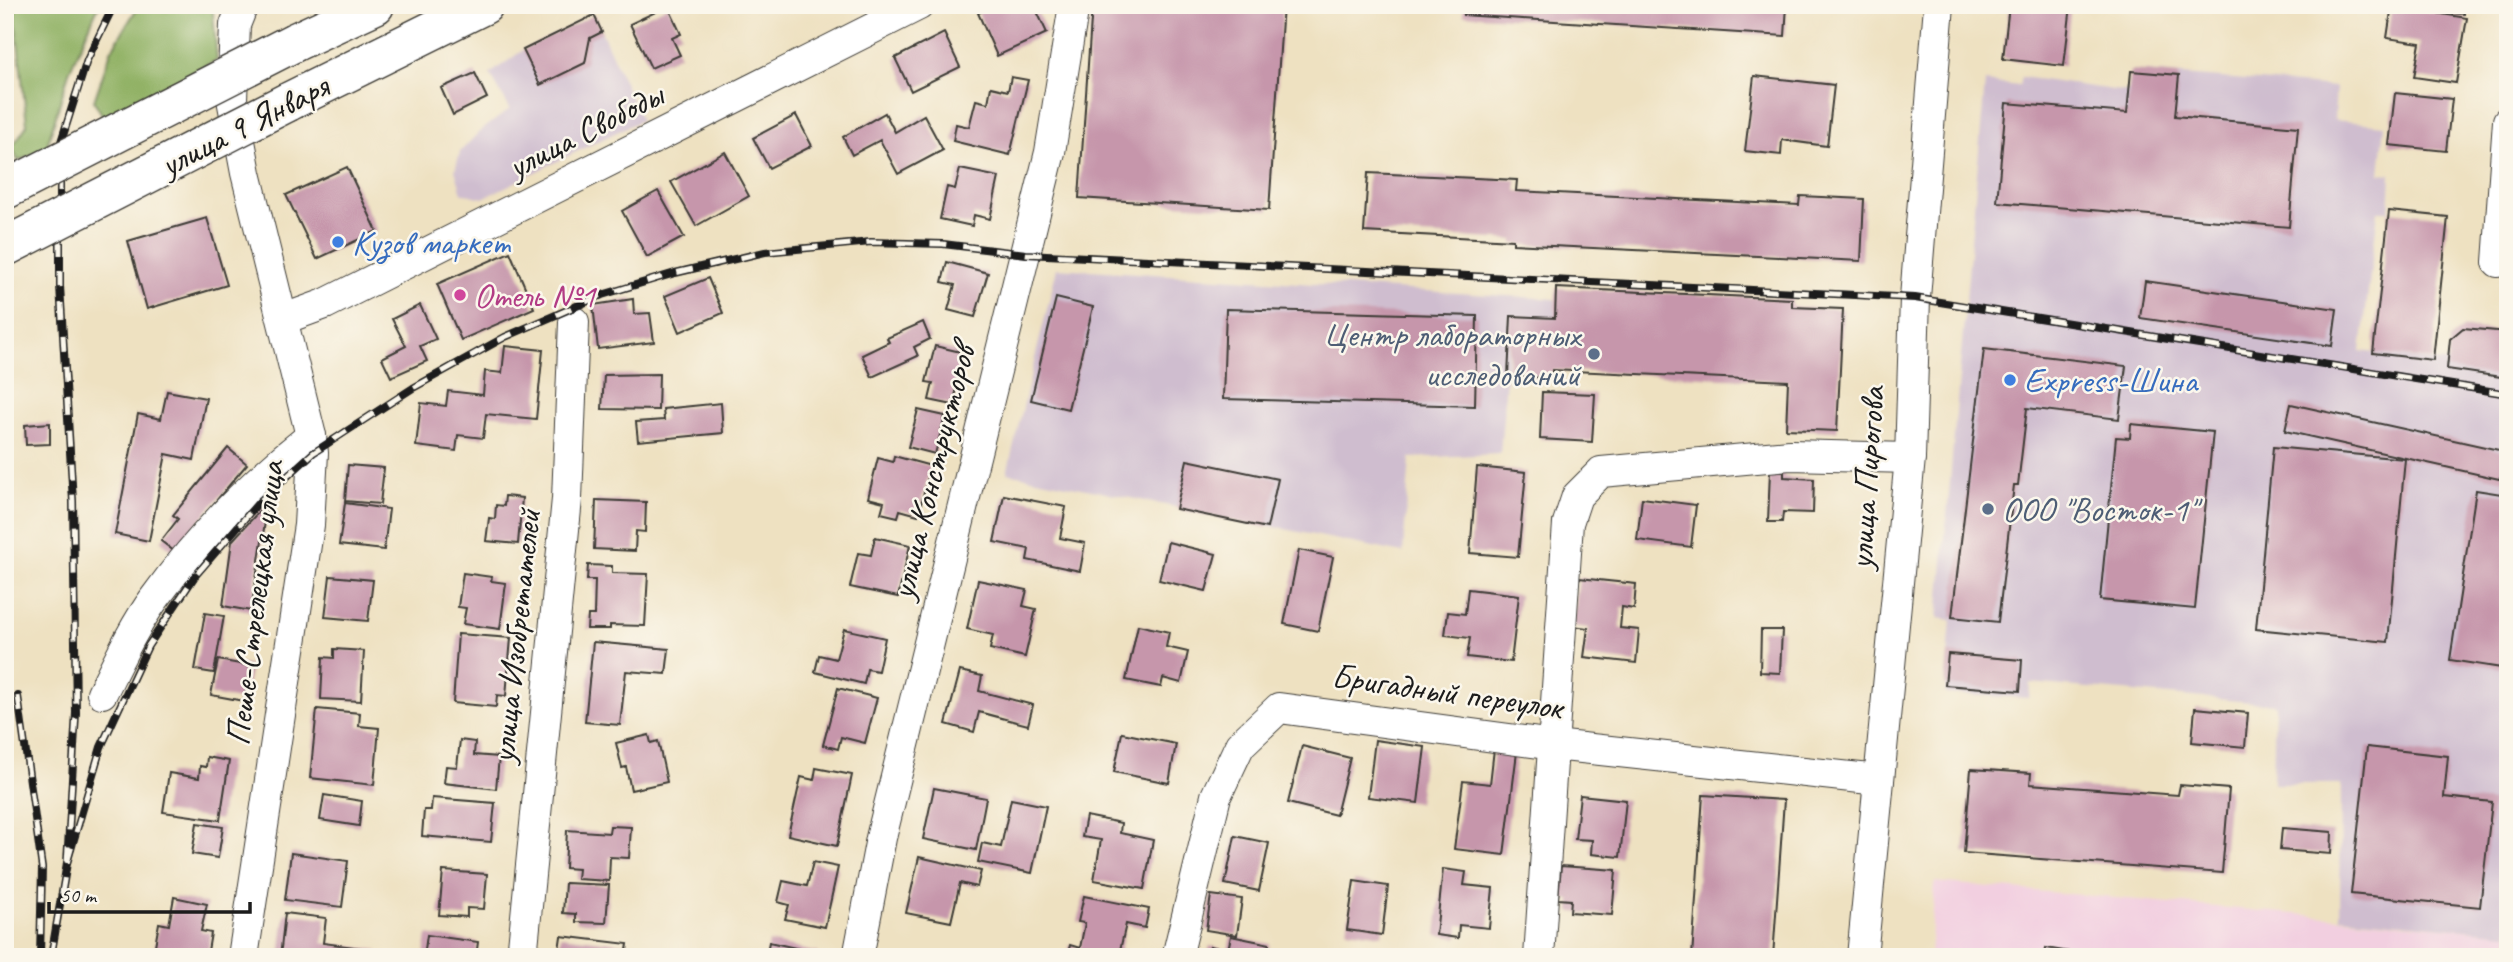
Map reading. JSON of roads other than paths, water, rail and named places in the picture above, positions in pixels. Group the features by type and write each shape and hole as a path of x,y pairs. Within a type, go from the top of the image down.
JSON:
{"main road":[{"name":"улица 9 Января","path":"5,190 295,42 375,5"},
{"name":"улица 9 Января","path":"5,247 484,5"}],"street":[{"name":"Пеше-Стрелецкая улица","path":"243,5 235,25 232,99 246,173 284,319 313,453 309,525 243,957"},
{"name":"улица Свободы","path":"284,319 324,304 919,5"},
{"name":"улица Конструкторов","path":"858,957 881,838 1050,152 1074,5"},
{"name":"улица Пирогова","path":"1862,957 1909,458 1915,298 1939,5"},
{"path":"2498,262 2508,121"},
{"name":"улица Изобретателей","path":"522,957 567,499 574,322"},
{"path":"102,693 134,631 171,577 248,490 311,436"},
{"path":"1539,957 1569,523 1577,496 1601,472 1790,456 1909,458"},
{"name":"Бригадный переулок","path":"1177,957 1216,796 1240,745 1279,708 1554,745 1879,780"}],"railway":[{"path":"51,957 67,863 76,713 73,501 60,286 60,145 87,60 114,5"},
{"path":"67,863 101,747 148,646 195,576 259,502 313,453 413,388 505,337 602,295 675,273 765,252 871,242 943,244 1026,254 1915,298 2508,394"},
{"path":"18,696 42,868 40,957"}],"place":[{"name":"Кузов маркет","path":"338,242"},
{"name":"Отель №1","path":"460,295"},
{"name":"Центр лабораторных исследований","path":"1594,354"},
{"name":"Express-Шина","path":"2010,380"},
{"name":"ООО \"Восток-1\"","path":"1988,509"}]}
